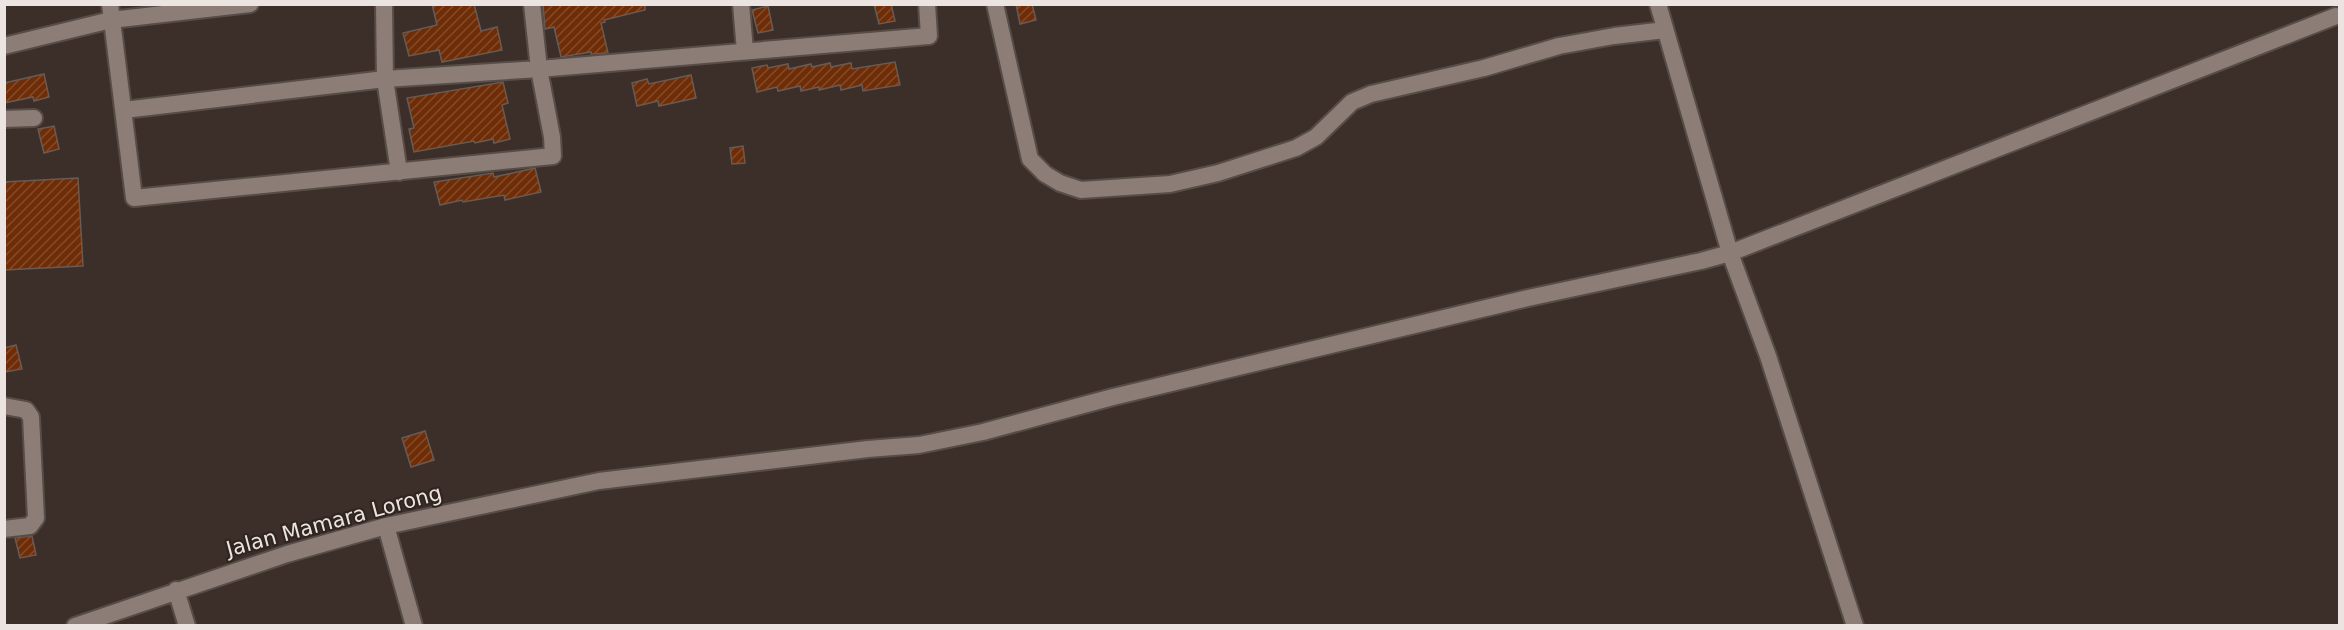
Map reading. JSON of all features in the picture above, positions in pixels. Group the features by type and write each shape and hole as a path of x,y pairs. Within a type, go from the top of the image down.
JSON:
{"street":[{"path":"4,46 110,12 250,4"},
{"path":"384,4 385,79 399,172"},
{"path":"110,12 134,198 553,156 552,137 539,69 532,4"},
{"path":"741,4 745,51"},
{"path":"124,110 385,79 539,69 929,36 927,4"},
{"path":"995,4 1030,159 1045,174 1060,183 1081,190 1170,184 1218,173 1296,148 1316,137 1352,102 1371,94 1484,68 1559,46 1665,30"},
{"path":"1658,4 1730,253 1768,356 1855,626"},
{"name":"Jalan Mamara Lorong","path":"81,625 176,590 287,554 386,526 599,481 919,445 983,432 1103,399 1528,298 1730,253 2336,15"},
{"path":"4,119 34,118"},
{"path":"4,406 26,410 31,417 36,518 30,526 4,529"},
{"path":"386,526 414,626"},
{"path":"176,590 187,626"}],"building":[{"path":"432,4 474,4 481,31 497,27 502,50 442,62 439,50 409,56 403,33 437,25"},
{"path":"645,4 645,10 604,20 605,22 601,23 608,53 591,54 591,52 561,57 554,27 545,29 543,5"},
{"path":"874,4 891,4 895,21 879,24"},
{"path":"1016,4 1032,4 1036,20 1020,24"},
{"path":"768,6 773,30 758,33 752,10"},
{"path":"895,62 900,85 863,91 862,85 841,90 840,85 801,91 800,86 778,91 777,87 757,92 752,68 788,64 789,69 830,63 831,67 851,63 852,69"},
{"path":"44,74 49,97 34,101 33,97 4,103 4,83"},
{"path":"691,75 696,98 659,106 658,101 637,106 632,83 647,79 649,84"},
{"path":"503,82 508,103 502,105 510,139 494,143 493,139 475,143 474,141 414,152 409,129 414,128 407,98"},
{"path":"54,126 59,149 44,153 38,129"},
{"path":"743,146 745,163 732,164 730,148"},
{"path":"535,168 541,192 505,200 504,195 440,205 434,182 493,173 494,177"},
{"path":"78,178 83,266 4,270 4,182"},
{"path":"16,345 22,369 4,372 4,348"},
{"path":"425,431 434,460 411,467 402,438"},
{"path":"32,536 36,555 20,558 15,538"}]}
